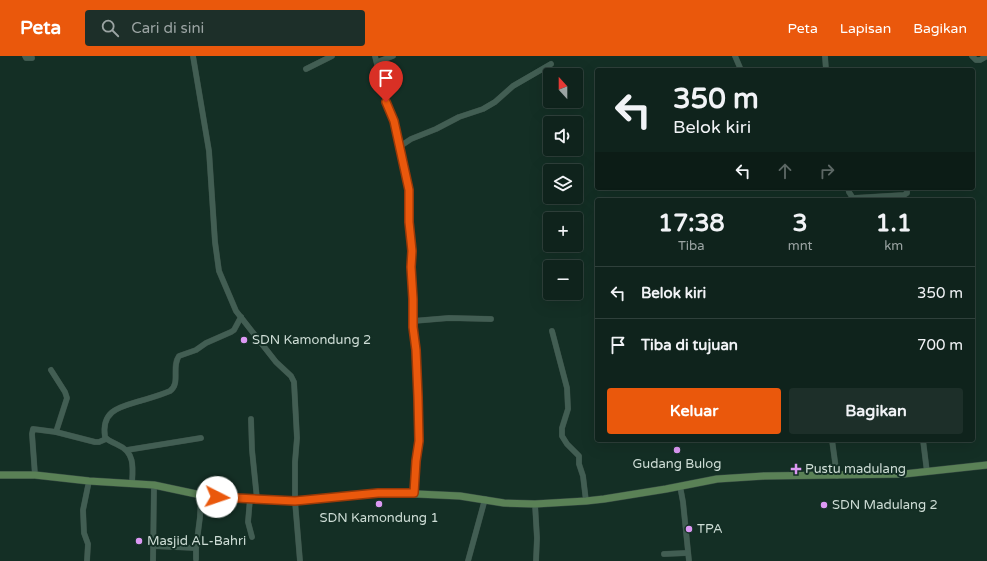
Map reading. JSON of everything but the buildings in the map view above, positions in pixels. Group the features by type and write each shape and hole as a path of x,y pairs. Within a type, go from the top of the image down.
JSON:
{"main road":[{"path":"0,475 35,475 89,481 154,485 201,495 254,499 295,501 373,493 414,493 485,499 510,503 535,504 586,501 717,479 764,476 870,476 927,472 987,465"}],"street":[{"path":"25,56 26,58 32,58"},
{"path":"192,56 209,151 218,266 230,300 241,317 276,362 294,380 297,438 294,469 295,501 300,561"},
{"path":"306,68 332,56"},
{"path":"393,56 376,59 388,110 394,121 408,184 409,222 412,251 411,267 413,321 417,358 419,435 414,493"},
{"path":"736,56 740,68"},
{"path":"825,56 826,68"},
{"path":"972,56 976,60 980,60 987,56"},
{"path":"399,147 411,139 436,129 459,117 483,109 495,102 509,88 551,64"},
{"path":"864,198 904,194 907,193 907,190"},
{"path":"132,483 132,460 127,450 106,438 104,434 106,419 112,412 125,405 170,391 175,386 176,363 179,356 196,350 206,343 231,332 234,330 241,317"},
{"path":"413,321 449,318 491,319"},
{"path":"552,331 567,388 568,410 563,425 562,436 567,444 579,456 579,464 583,476 586,501"},
{"path":"51,370 65,392 67,398 56,432"},
{"path":"251,419 254,499 248,522 252,537"},
{"path":"35,475 32,430 35,429 56,432 95,442 99,442 106,438"},
{"path":"127,450 201,438"},
{"path":"832,442 837,476"},
{"path":"923,442 927,472"},
{"path":"87,561 88,544 84,533 83,510 89,481"},
{"path":"153,561 154,485"},
{"path":"680,486 689,561"},
{"path":"196,559 201,495"},
{"path":"468,561 485,499"},
{"path":"535,504 537,538 536,561"},
{"path":"153,546 196,548"},
{"path":"664,554 688,553"}],"place":[{"name":"SDN Kamondung 2","path":"244,340"},
{"name":"Gudang Bulog","path":"677,450"},
{"name":"Pustu madulang","path":"796,469"},
{"name":"SDN Kamondung 1","path":"379,504"},
{"name":"SDN Madulang 2","path":"824,505"},
{"name":"TPA","path":"689,529"},
{"name":"Masjid AL-Bahri","path":"139,541"}],"route":[{"path":"217,497 295,501 387,492 414,493 419,441 416,350 413,327 413,290 411,267 412,251 409,222 409,190 394,121 389,113 386,102"}]}
